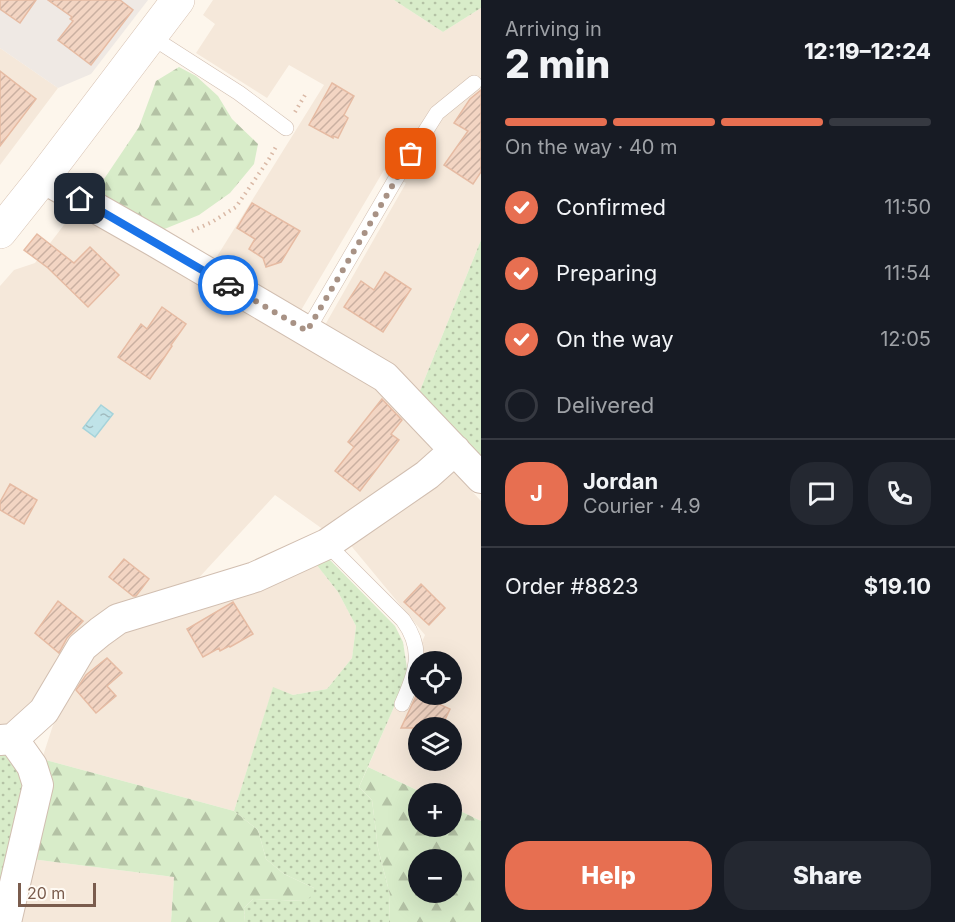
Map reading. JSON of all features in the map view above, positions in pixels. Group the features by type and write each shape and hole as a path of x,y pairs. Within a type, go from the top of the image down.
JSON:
{"main road":[{"path":"0,232 178,0"}],"street":[{"path":"43,178 385,377 481,478"},
{"path":"6,922 38,785 32,766 6,739 44,711 82,647 118,619 255,577 327,544 427,475 455,450"}],"lane":[{"path":"150,36 239,93 286,128"},
{"path":"307,331 437,113 474,83"},
{"path":"327,544 409,628 416,649 417,661 402,704"}],"path":[{"path":"154,241 191,232 236,207 269,159 305,95"}],"shaded area":[{"path":"0,0 148,0 91,74 58,88 0,48"},
{"path":"213,0 394,0 443,32 481,8 481,240 419,393 325,325 406,183 384,170 300,312 216,258 324,85 289,65 267,98 196,53 215,24 203,15"},
{"path":"0,48 58,88 0,165"},
{"path":"76,209 384,390 430,443 432,454 324,530 275,495 195,582 141,599 91,619 22,715 0,726 0,286 14,270 35,263"},
{"path":"454,472 481,501 481,821 462,812 462,783 408,783 408,786 368,767 408,674 408,705 462,705 462,651 418,651 425,635 348,542"},
{"path":"316,564 338,592 356,626 352,658 327,689 293,695 273,688 234,811 42,759 54,722 83,661 105,638"},
{"path":"31,859 174,877 171,922 16,922"}],"green space":[{"path":"394,0 481,0 481,8 443,32"},
{"path":"179,67 196,76 218,96 232,119 258,144 254,164 230,193 199,215 162,230 114,210 98,188 139,127 156,81"},
{"path":"481,240 481,458 419,393"},
{"path":"328,558 395,626 403,642 408,675 359,787 372,800 378,848 390,895 389,922 245,922 244,908 253,899 306,901 314,888 284,874 266,859 258,830 234,811 273,687 293,695 327,689 352,658 356,626 338,592 316,564"},
{"path":"0,753 5,753 28,786 0,883"},
{"path":"42,759 234,811 258,830 266,859 284,874 314,888 313,894 306,901 253,899 244,908 245,922 171,922 174,877 31,859"},
{"path":"368,767 408,786 408,837 462,837 462,812 481,821 481,922 389,922 390,895 378,848 372,800 359,787"}],"water":[{"path":"101,405 113,414 95,437 83,428"}],"building":[{"path":"0,0 36,0 20,23 0,9"},
{"path":"48,0 120,0 133,10 91,65 58,40 73,21 70,19 72,17"},
{"path":"0,71 36,99 0,146"},
{"path":"332,83 354,96 344,115 348,118 338,138 333,136 333,138 309,125"},
{"path":"481,90 481,172 473,184 444,165 468,131 454,123 470,99"},
{"path":"252,203 300,231 281,262 266,267 263,258 249,249 255,239 237,228"},
{"path":"37,234 74,263 90,247 119,275 88,307 48,268 24,250"},
{"path":"385,272 411,289 383,332 344,307 361,281 374,290"},
{"path":"162,307 186,324 150,379 118,357 141,324 147,329"},
{"path":"382,399 402,420 391,434 399,440 360,491 335,471 354,447 348,442"},
{"path":"10,484 37,500 24,524 0,510 0,502"},
{"path":"124,559 149,579 136,596 109,577"},
{"path":"421,584 445,608 429,625 404,602"},
{"path":"58,601 83,621 67,638 59,653 35,633"},
{"path":"233,602 253,634 230,647 220,651 219,648 203,657 187,629"},
{"path":"107,658 122,673 107,686 116,696 96,713 76,690 86,675"},
{"path":"412,705 441,705 450,709 446,717 408,717 408,728 401,728"}],"way so far":[{"path":"228,285 307,331 411,154"}],"route":[{"path":"80,199 228,285"}]}
